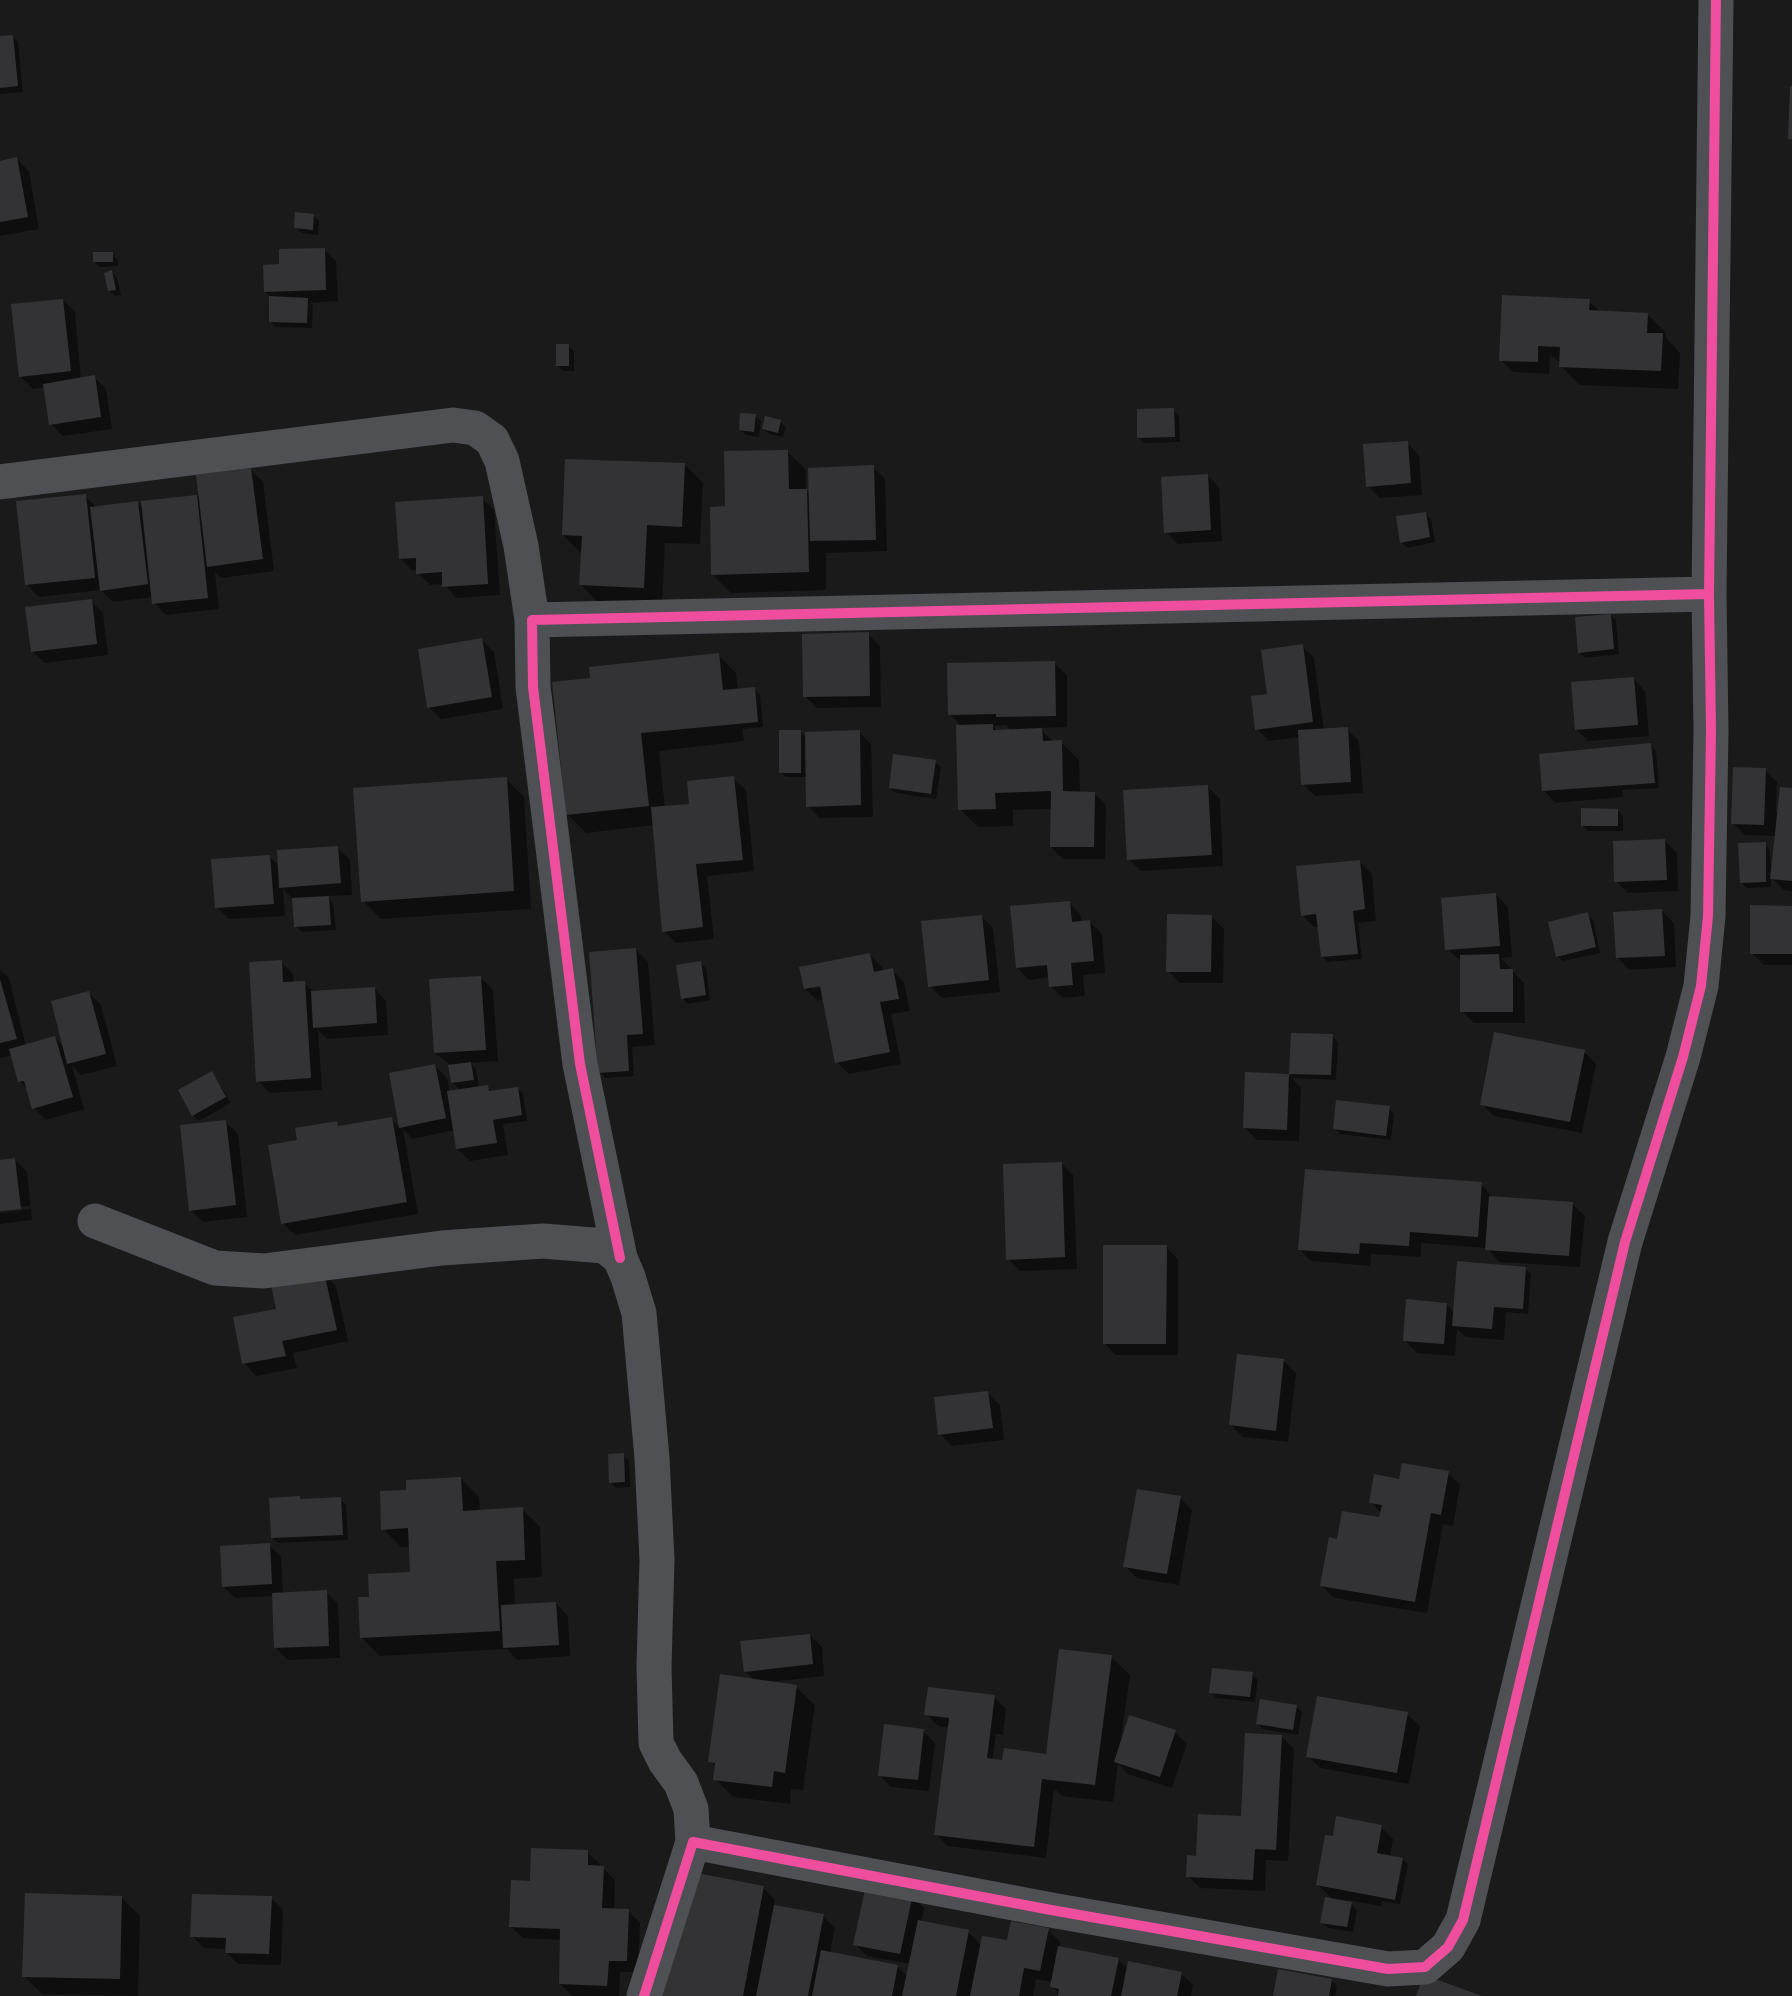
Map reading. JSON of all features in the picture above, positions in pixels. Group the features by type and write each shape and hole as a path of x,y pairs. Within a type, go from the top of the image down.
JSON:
{"street":[{"path":"692,1842 1051,1910 1388,1969 1425,1966 1448,1947 1463,1920 1625,1241 1683,1057 1701,986 1708,916 1711,730 1709,594 1716,0"},
{"path":"0,482 453,425 475,428 492,440 502,461 522,546 532,620 533,687 580,1064 620,1258 639,1313 652,1458 657,1560 654,1666 656,1743 681,1783 691,1809 692,1842 644,1996"},
{"path":"532,620 1709,594"},
{"path":"95,1221 215,1268 264,1271 442,1248 543,1241 605,1246 620,1258"}],"building":[{"path":"13,35 18,86 0,88 0,36"},
{"path":"1790,86 1792,139 1788,139"},
{"path":"17,157 28,217 0,222 0,161"},
{"path":"295,212 314,214 313,230 294,228"},
{"path":"325,248 326,290 264,292 263,265 279,264 279,249"},
{"path":"93,252 113,252 113,262 93,262"},
{"path":"112,270 116,290 108,291 104,273"},
{"path":"1502,295 1590,299 1589,310 1648,313 1647,333 1663,333 1661,371 1559,367 1560,347 1538,346 1538,362 1499,361"},
{"path":"269,296 308,298 307,323 269,322"},
{"path":"63,299 71,371 19,377 11,304"},
{"path":"556,344 569,344 569,366 556,366"},
{"path":"95,375 101,417 49,425 43,384"},
{"path":"1174,408 1175,437 1137,438 1137,409"},
{"path":"740,413 756,414 754,432 739,430"},
{"path":"765,416 781,420 778,433 762,429"},
{"path":"1408,441 1411,483 1366,487 1363,444"},
{"path":"788,450 789,489 807,489 809,572 711,575 710,507 725,506 724,451"},
{"path":"565,459 685,463 682,527 647,525 644,588 579,585 582,536 562,535"},
{"path":"874,465 876,540 810,541 808,468"},
{"path":"251,468 263,559 207,567 196,475"},
{"path":"1208,474 1211,530 1164,533 1161,477"},
{"path":"86,494 95,578 25,585 16,501"},
{"path":"197,495 208,598 152,604 141,501"},
{"path":"483,496 488,584 442,587 442,572 416,574 416,558 399,559 395,502"},
{"path":"138,501 148,584 100,591 90,507"},
{"path":"1426,512 1430,537 1400,543 1396,516"},
{"path":"92,599 97,644 31,652 25,607"},
{"path":"1611,614 1614,649 1578,653 1575,617"},
{"path":"869,632 870,696 803,697 802,634"},
{"path":"482,638 492,697 427,708 418,649"},
{"path":"1303,644 1313,722 1255,730 1251,696 1267,694 1261,650"},
{"path":"719,653 723,690 755,687 758,722 641,733 649,806 566,815 552,682 590,678 589,667"},
{"path":"1055,661 1056,716 948,715 947,663"},
{"path":"1634,677 1638,725 1575,730 1571,682"},
{"path":"993,724 993,730 1042,728 1043,741 1062,740 1063,791 1095,792 1094,847 1050,847 1051,791 995,793 996,809 958,810 956,725"},
{"path":"1348,727 1351,782 1301,785 1298,730"},
{"path":"779,730 801,730 801,773 779,773"},
{"path":"860,730 861,805 806,807 805,732"},
{"path":"1651,743 1655,783 1542,791 1539,754"},
{"path":"893,754 936,760 931,794 889,788"},
{"path":"1733,767 1766,768 1764,825 1731,824"},
{"path":"734,776 743,860 696,864 703,927 662,932 651,807 689,804 687,781"},
{"path":"507,777 514,891 361,902 353,788"},
{"path":"1208,785 1212,855 1127,860 1123,790"},
{"path":"1780,787 1792,788 1792,881 1770,879"},
{"path":"1581,808 1618,809 1618,826 1581,826"},
{"path":"1665,839 1667,880 1614,882 1613,841"},
{"path":"1766,842 1766,882 1740,883 1738,843"},
{"path":"338,846 341,883 279,888 277,850"},
{"path":"270,855 274,904 215,908 211,859"},
{"path":"1360,860 1365,909 1353,911 1358,954 1321,957 1316,914 1301,916 1296,866"},
{"path":"1496,893 1500,946 1445,950 1441,898"},
{"path":"329,896 331,925 294,927 292,898"},
{"path":"1070,901 1072,922 1090,920 1094,961 1071,963 1073,985 1049,987 1047,965 1016,968 1010,906"},
{"path":"1750,905 1792,906 1792,954 1750,954"},
{"path":"1662,909 1665,956 1616,958 1613,912"},
{"path":"1588,912 1596,947 1556,957 1548,922"},
{"path":"1167,914 1212,915 1211,972 1166,972"},
{"path":"982,915 989,980 928,987 921,921"},
{"path":"636,948 643,1034 627,1035 629,1071 598,1073 589,952"},
{"path":"870,953 874,972 893,968 899,999 880,1002 890,1052 835,1063 820,986 804,989 799,967"},
{"path":"1499,954 1500,969 1513,969 1513,1012 1460,1012 1460,955"},
{"path":"282,960 283,982 305,981 311,1078 256,1082 249,962"},
{"path":"701,961 706,995 681,999 676,965"},
{"path":"481,976 486,1050 434,1053 429,979"},
{"path":"0,979 17,1039 0,1043"},
{"path":"375,987 377,1023 313,1028 311,991"},
{"path":"89,991 106,1054 67,1064 51,1001"},
{"path":"1494,1032 1585,1050 1570,1122 1480,1105"},
{"path":"1291,1033 1333,1034 1331,1075 1289,1074"},
{"path":"55,1036 73,1097 32,1109 24,1081 18,1082 9,1049"},
{"path":"471,1062 474,1080 451,1083 448,1065"},
{"path":"435,1064 446,1118 399,1128 389,1073"},
{"path":"212,1071 226,1097 192,1116 178,1090"},
{"path":"1245,1072 1289,1074 1287,1130 1243,1128"},
{"path":"488,1085 489,1091 518,1087 522,1115 493,1120 497,1143 456,1149 447,1091"},
{"path":"1336,1100 1390,1106 1386,1136 1333,1129"},
{"path":"392,1117 407,1202 281,1224 268,1145 297,1140 295,1128 337,1121 338,1126"},
{"path":"226,1120 236,1205 189,1211 180,1125"},
{"path":"15,1158 21,1209 0,1211 0,1160"},
{"path":"1062,1162 1065,1257 1006,1260 1003,1164"},
{"path":"1305,1169 1482,1182 1478,1237 1410,1232 1409,1246 1360,1243 1359,1254 1298,1250"},
{"path":"1489,1196 1573,1202 1569,1256 1485,1250"},
{"path":"1103,1245 1167,1245 1166,1344 1103,1344"},
{"path":"1457,1261 1526,1267 1523,1309 1494,1307 1492,1329 1452,1326"},
{"path":"324,1272 337,1330 282,1341 286,1356 242,1364 233,1317 276,1309 271,1284"},
{"path":"1406,1299 1447,1303 1444,1344 1403,1341"},
{"path":"1237,1354 1284,1359 1276,1431 1229,1425"},
{"path":"988,1391 993,1428 938,1435 934,1397"},
{"path":"624,1453 625,1482 609,1483 608,1454"},
{"path":"1402,1463 1449,1471 1441,1515 1431,1513 1415,1602 1320,1586 1329,1537 1337,1539 1342,1511 1379,1517 1382,1505 1369,1503 1374,1474 1399,1479"},
{"path":"461,1477 463,1511 523,1507 525,1560 496,1561 500,1631 360,1638 358,1597 369,1597 368,1574 410,1572 408,1528 381,1530 380,1491 406,1490 406,1480"},
{"path":"1137,1489 1181,1496 1167,1574 1123,1567"},
{"path":"300,1496 300,1499 341,1497 343,1535 271,1538 269,1498"},
{"path":"270,1543 272,1584 222,1587 220,1546"},
{"path":"327,1590 329,1646 274,1648 272,1593"},
{"path":"556,1602 559,1645 503,1648 501,1605"},
{"path":"810,1634 813,1664 744,1672 740,1641"},
{"path":"1059,1649 1112,1655 1095,1785 1042,1779 1034,1847 934,1835 949,1718 924,1715 928,1687 995,1695 987,1758 1002,1760 1004,1748 1046,1754"},
{"path":"1212,1668 1253,1672 1250,1697 1209,1693"},
{"path":"720,1674 797,1685 785,1773 774,1771 772,1787 713,1780 715,1763 708,1762"},
{"path":"1317,1696 1408,1712 1397,1773 1306,1757"},
{"path":"1260,1699 1297,1705 1293,1730 1256,1724"},
{"path":"1129,1715 1176,1730 1160,1777 1114,1762"},
{"path":"884,1724 924,1729 918,1780 878,1776"},
{"path":"1245,1733 1282,1735 1276,1850 1255,1849 1253,1880 1186,1877 1187,1855 1196,1856 1198,1814 1241,1816"},
{"path":"1336,1816 1382,1825 1377,1853 1403,1858 1395,1900 1316,1885 1325,1835 1333,1836"},
{"path":"531,1848 588,1850 588,1865 604,1866 602,1908 629,1909 627,1961 609,1961 607,1986 559,1984 560,1929 509,1927 511,1880 530,1881"},
{"path":"687,1871 764,1886 743,1996 663,1996"},
{"path":"866,1885 913,1894 900,1954 853,1945"},
{"path":"25,1893 122,1896 120,1979 22,1977"},
{"path":"192,1894 272,1896 269,1954 225,1953 226,1938 190,1937"},
{"path":"1325,1897 1352,1902 1347,1927 1320,1923"},
{"path":"774,1905 824,1914 808,1996 756,1996"},
{"path":"918,1920 969,1930 956,1996 902,1996"},
{"path":"1011,1921 1049,1928 1040,1971 1024,1968 1019,1996 970,1996 982,1936 1007,1940"},
{"path":"1058,1946 1119,1958 1111,1996 1058,1996 1059,1989 1050,1987"},
{"path":"821,1950 898,1965 892,1996 812,1996"},
{"path":"1128,1961 1182,1972 1177,1996 1121,1996"},
{"path":"1278,1969 1332,1979 1329,1996 1273,1996"},
{"path":"1424,1975 1482,1996 1416,1996"}],"cycle path":[{"path":"644,1996 693,1842 1051,1910 1388,1969 1425,1967 1448,1947 1463,1920 1625,1242 1683,1057 1701,986 1708,916 1711,730 1709,594 1716,0"},
{"path":"620,1258 580,1064 533,687 532,620 1709,594"}]}
